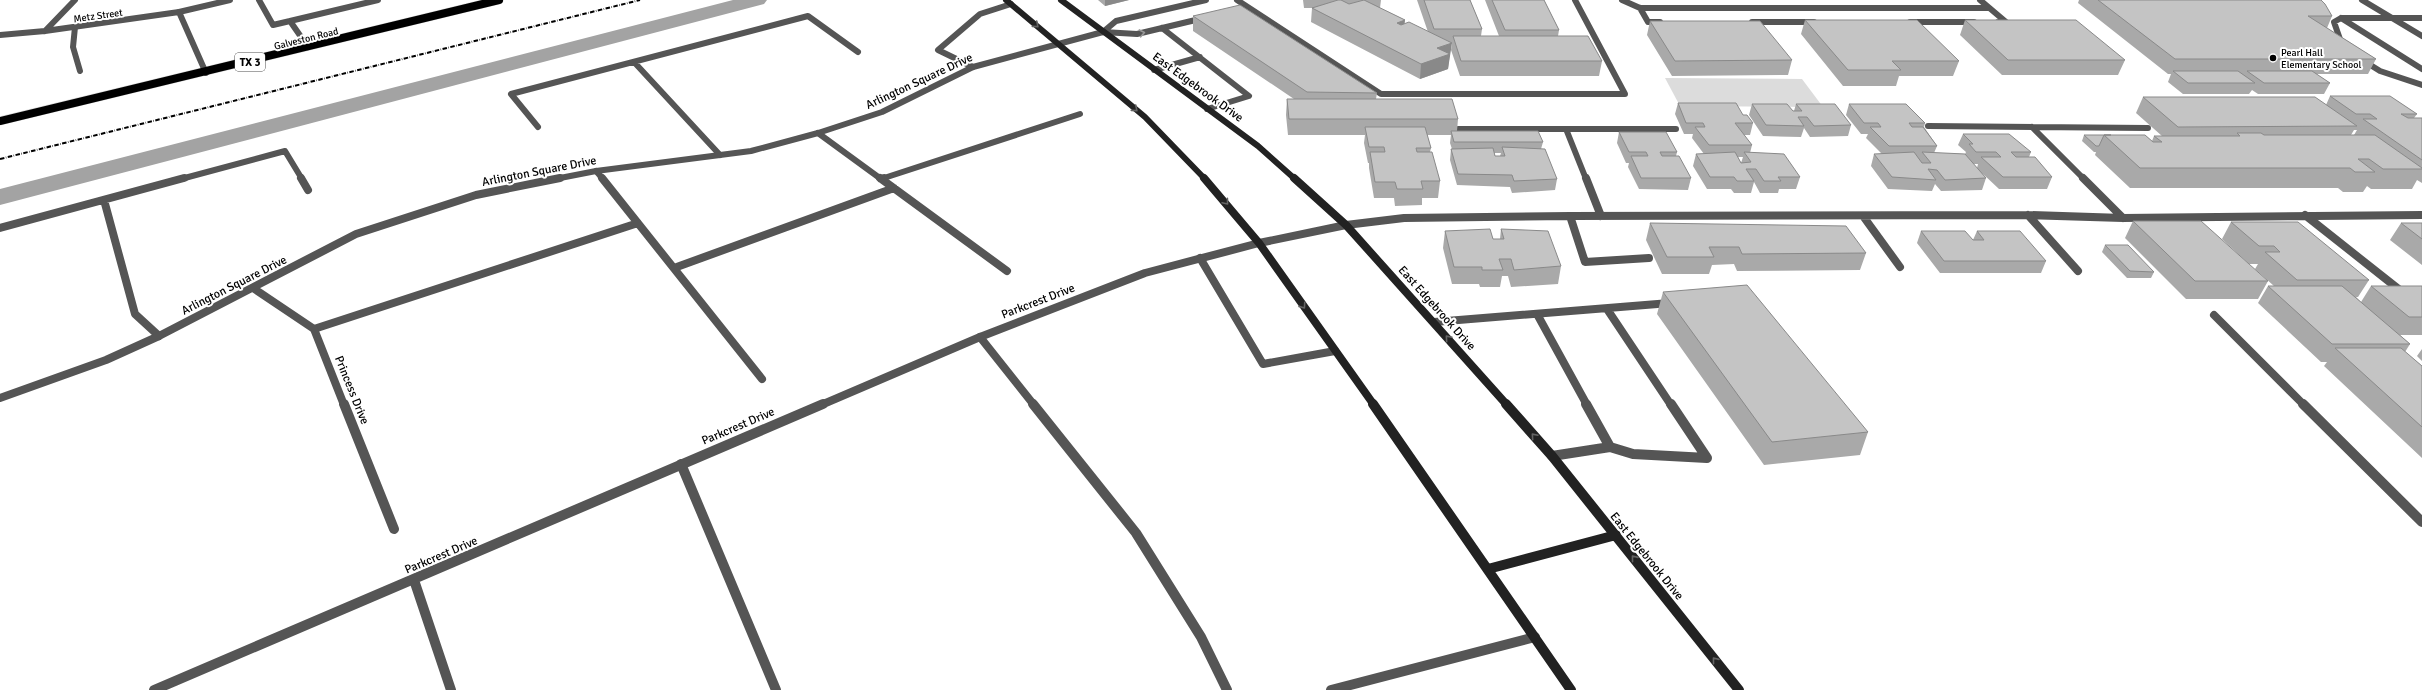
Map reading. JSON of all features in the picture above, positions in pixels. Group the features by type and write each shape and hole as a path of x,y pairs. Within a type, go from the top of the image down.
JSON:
{"main road":[{"name":"Galveston Road","path":"0,121 206,73 499,0"},
{"name":"East Edgebrook Drive","path":"1061,0 1258,146 1346,225 1552,456 1739,690"},
{"path":"1009,2 1145,117 1222,197 1259,243 1535,636 1571,690"},
{"path":"1488,569 1616,536"}],"street":[{"path":"45,31 75,0"},
{"name":"Metz Street","path":"0,35 45,31 179,12 230,0"},
{"path":"259,0 272,25 378,0"},
{"path":"1103,32 1116,21 1206,0"},
{"path":"1237,0 1381,94 1625,94 1575,0"},
{"path":"1622,0 1640,8 1989,8"},
{"path":"1768,0 1775,8"},
{"path":"1980,0 2006,22 1990,22"},
{"path":"2362,0 2422,36"},
{"path":"973,67 938,50 980,14 1009,2"},
{"path":"1240,10 1248,8"},
{"path":"1640,8 1648,22 1664,22"},
{"path":"179,12 206,73"},
{"path":"538,127 511,94 808,16 858,52"},
{"path":"1103,32 1136,34 1212,16"},
{"path":"2347,50 2342,45 2334,22 2341,18 2422,18"},
{"path":"2341,18 2422,69"},
{"path":"290,21 308,47"},
{"path":"1744,22 1823,22"},
{"path":"1902,22 1982,22"},
{"path":"75,27 73,48 80,71"},
{"path":"1162,28 1249,96 1207,109"},
{"name":"Arlington Square Drive","path":"0,398 106,360 159,336 356,234 476,195 596,171 751,151 818,133 882,112 973,67 1057,43 1103,32"},
{"path":"1154,70 1200,57"},
{"path":"2360,58 2380,71 2422,85"},
{"path":"634,62 720,155"},
{"path":"881,178 1080,114"},
{"path":"1928,126 2148,128"},
{"path":"2032,127 2123,218"},
{"path":"1458,129 1676,129"},
{"path":"1566,129 1601,216"},
{"path":"818,133 1007,271"},
{"path":"0,228 285,151 308,190"},
{"path":"596,171 762,379"},
{"path":"674,268 894,188"},
{"path":"104,200 135,314 159,336"},
{"path":"2028,215 2078,271"},
{"name":"Parkcrest Drive","path":"154,690 980,337 1145,273 1259,243 1346,225 1404,218 1570,216 2028,215 2123,218 2422,215"},
{"path":"2305,215 2401,291"},
{"path":"1570,216 1585,262 1649,258"},
{"path":"1863,216 1900,267"},
{"path":"253,288 314,329 638,223"},
{"path":"1200,258 1263,364 1335,351"},
{"path":"1434,322 1675,303"},
{"path":"1552,456 1610,447 1633,454 1707,458 1607,309"},
{"path":"1537,314 1610,447"},
{"path":"2214,315 2422,522"},
{"name":"Princess Drive","path":"314,329 394,529"},
{"path":"980,337 1136,533 1202,637 1227,690"},
{"path":"681,464 776,690"},
{"path":"414,580 451,690"},
{"path":"1331,690 1535,636"}],"shaded area":[{"path":"1665,78 1802,79 1823,107 1680,106"}],"building":[{"path":"1338,0 1349,4 1364,0 1405,20 1397,23 1401,25 1409,22 1452,43 1437,48 1450,54 1421,64 1312,8"},
{"path":"1424,0 1470,0 1482,29 1434,29"},
{"path":"1492,0 1544,0 1559,30 1505,30"},
{"path":"2098,0 2321,0 2332,16 2308,16 2376,59 2175,59"},
{"path":"1240,5 1377,93 1307,92 1193,16"},
{"path":"1805,20 1917,20 1959,61 1892,61 1901,70 1848,70"},
{"path":"1965,20 2076,20 2125,60 2008,60"},
{"path":"1650,21 1760,21 1792,60 1675,61"},
{"path":"1453,36 1588,36 1602,61 1461,61"},
{"path":"2173,71 2238,71 2255,83 2188,83"},
{"path":"2247,71 2312,71 2330,83 2264,83"},
{"path":"2330,96 2390,96 2417,114 2401,114 2408,118 2422,118 2422,160 2363,119 2377,119 2370,114 2356,114"},
{"path":"2143,97 2315,97 2357,126 2178,127"},
{"path":"1287,99 1452,99 1458,119 1289,119"},
{"path":"1678,103 1736,103 1743,115 1747,115 1753,123 1735,123 1752,145 1709,145 1695,127 1705,127 1703,123 1686,123"},
{"path":"1752,104 1787,104 1793,111 1802,111 1796,104 1835,104 1851,125 1814,126 1807,117 1798,117 1804,126 1766,125"},
{"path":"1849,104 1906,104 1925,123 1909,123 1912,127 1923,127 1937,146 1889,146 1870,127 1881,127 1878,123 1864,123"},
{"path":"1365,127 1425,127 1431,148 1416,148 1417,152 1432,152 1440,181 1421,181 1423,189 1397,189 1395,182 1375,182 1370,152 1385,152 1384,147 1369,147"},
{"path":"1451,131 1538,131 1543,142 1454,142"},
{"path":"1619,132 1666,132 1677,152 1660,152 1662,156 1679,156 1691,178 1641,178 1631,156 1648,156 1646,152 1629,152"},
{"path":"2237,133 2261,133 2264,135 2375,135 2422,169 2383,169 2369,159 2358,159 2375,172 2355,172 2350,168 2140,168 2104,135 2145,135 2153,142 2162,142 2154,136 2240,136"},
{"path":"1963,134 2009,134 2031,152 2011,152 2016,157 2035,157 2052,177 2003,177 1981,157 2001,157 1996,152 1976,152 1969,144 1973,144"},
{"path":"2084,135 2104,135 2099,146 2096,146"},
{"path":"1502,147 1545,149 1557,179 1514,181 1512,175 1458,174 1451,149 1493,148 1495,156 1505,156"},
{"path":"1735,152 1741,163 1751,162 1744,152 1784,154 1800,177 1778,177 1781,181 1764,181 1756,169 1746,169 1754,181 1737,181 1734,177 1710,177 1696,154"},
{"path":"1914,152 1922,163 1931,163 1922,152 1965,154 1986,178 1945,180 1937,170 1928,169 1936,180 1892,177 1874,154"},
{"path":"2133,221 2201,221 2268,281 2195,281"},
{"path":"2231,222 2298,222 2369,280 2297,280 2265,252 2280,252 2274,246 2259,246"},
{"path":"1650,223 1846,226 1866,253 1742,254 1739,247 1709,247 1714,257 1667,257"},
{"path":"2401,223 2422,223 2422,239"},
{"path":"1490,229 1493,239 1504,239 1501,229 1548,231 1561,266 1514,270 1511,259 1499,259 1503,270 1482,270 1482,267 1454,267 1445,231"},
{"path":"1921,231 1965,231 1973,240 1984,240 1977,231 2020,231 2046,261 1944,261"},
{"path":"2105,245 2128,245 2154,272 2130,271"},
{"path":"1747,285 1868,432 1772,442 1663,292"},
{"path":"2268,286 2342,286 2410,344 2332,344"},
{"path":"2371,286 2422,286 2422,317 2409,317"},
{"path":"2335,348 2401,348 2422,366 2422,427"}],"waterway":[{"path":"0,197 757,0"}],"railway":[{"path":"0,159 640,0"}],"place":[{"name":"Pearl Hall Elementary School","path":"2273,58"}]}
